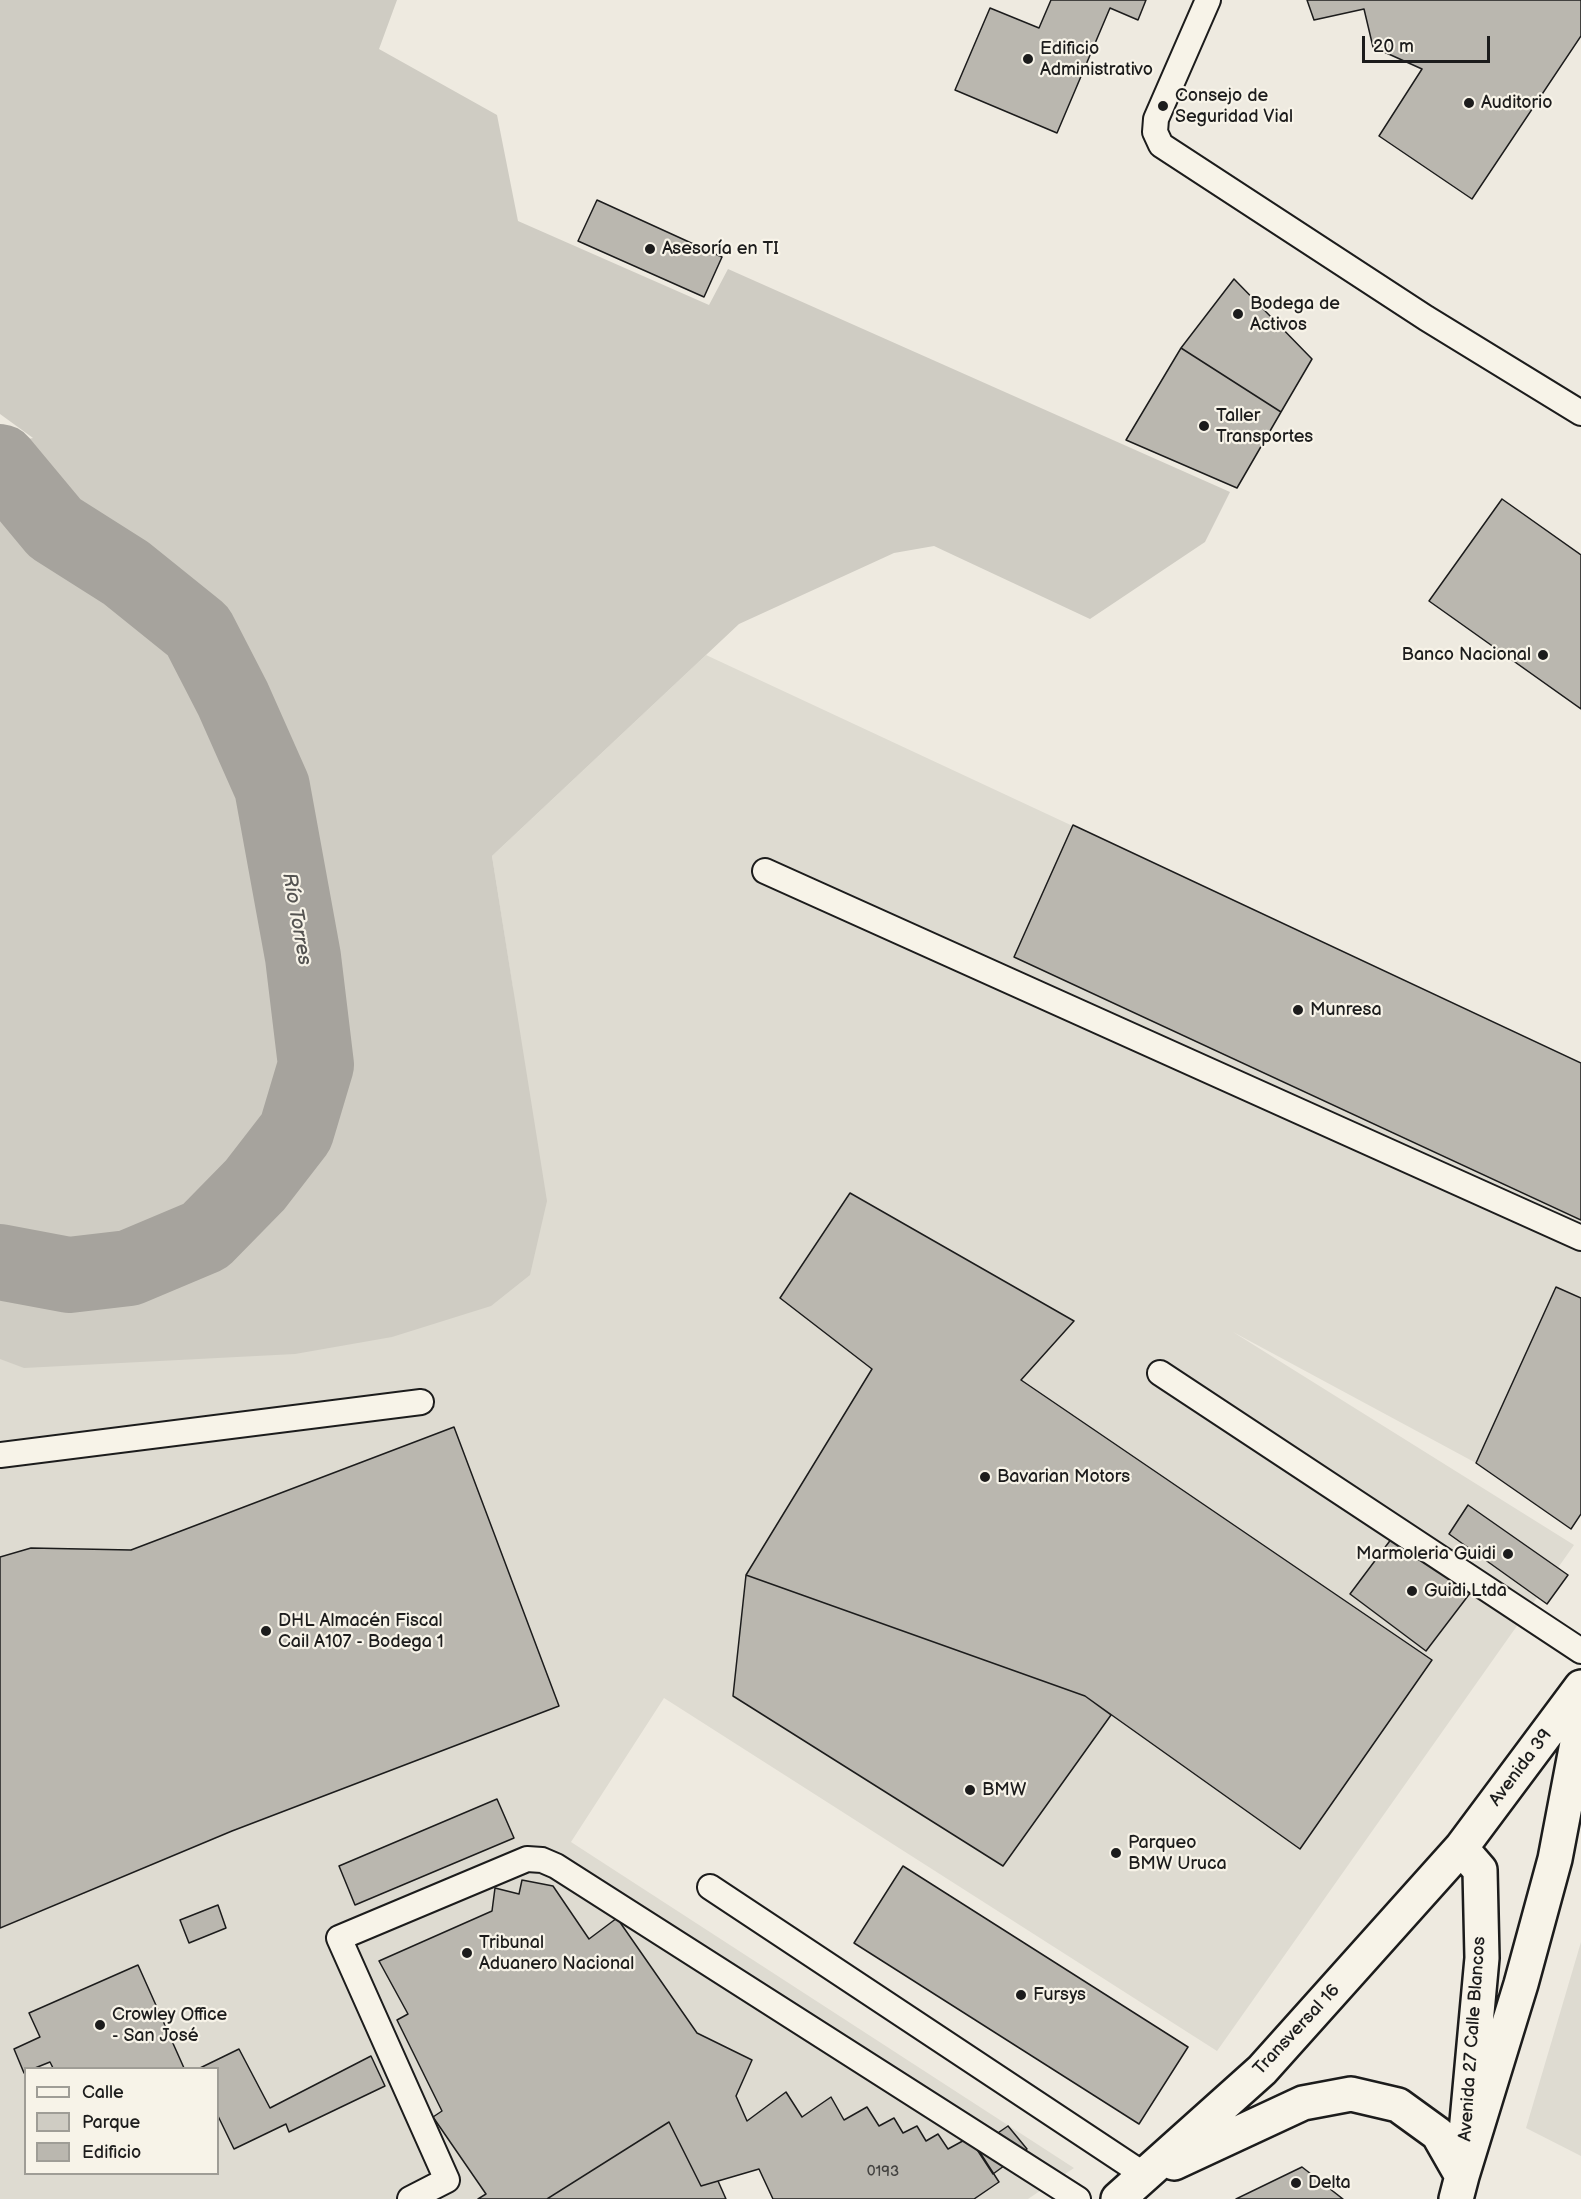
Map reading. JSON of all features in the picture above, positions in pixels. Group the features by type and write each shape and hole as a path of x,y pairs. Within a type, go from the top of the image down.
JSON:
{"main road":[{"name":"Avenida 39","path":"1461,1848 1581,1687"},
{"path":"1459,2187 1521,1984 1555,1859 1581,1722"},
{"name":"Transversal 16","path":"1118,2199 1262,2070 1461,1848"},
{"name":"Avenida 27 Calle Blancos","path":"1459,2187 1482,1958 1480,1870 1461,1848"},
{"path":"1146,2176 1303,2103 1351,2094 1398,2105 1438,2134 1459,2187"}],"lane":[{"path":"1208,0 1156,119 1155,132 1161,145 1426,318 1581,413"},
{"path":"765,871 1581,1238"},
{"path":"1160,1373 1581,1651"},
{"path":"0,1455 421,1402"},
{"path":"410,2199 447,2180 339,1938 505,1866 527,1859 542,1860 556,1866 1078,2199"},
{"path":"710,1887 1146,2176"}],"shaded area":[{"path":"706,655 1581,1063 1581,1514 1571,1529 1476,1463 1233,1332 1574,1545 1217,2051 664,1698 571,1842 1074,2168 1028,2199 773,2199 758,2169 701,2186 547,2199 0,2199 0,1293 513,989 492,856"},
{"path":"1581,1942 1581,2156 1526,2128"}],"green space":[{"path":"0,0 397,0 379,49 497,115 518,221 709,305 728,269 1230,492 1205,542 1090,619 934,546 894,553 739,624 492,856 547,1201 530,1275 491,1306 392,1337 295,1354 24,1368 0,1359 0,445 33,438 0,414"}],"building":[{"name":"Edificio Administrativo","path":"1051,0 1146,0 1138,20 1110,8 1057,133 955,90 990,8 1039,28"},
{"name":"Auditorio","path":"1307,0 1581,0 1581,36 1472,199 1379,136 1422,69 1373,47 1364,9 1314,20"},
{"name":"Asesoría en TI","path":"597,200 722,257 704,297 578,241"},
{"name":"Bodega de Activos","path":"1234,279 1312,359 1281,412 1181,348"},
{"name":"Taller Transportes","path":"1181,348 1281,412 1237,488 1126,440"},
{"name":"Banco Nacional","path":"1502,499 1581,555 1581,709 1429,601"},
{"name":"Munresa","path":"1073,825 1581,1063 1581,1220 1014,957"},
{"name":"Bavarian Motors","path":"850,1193 1074,1321 1021,1380 1432,1660 1300,1849 1085,1696 746,1575 872,1369 780,1298"},
{"path":"1556,1287 1581,1298 1581,1514 1571,1529 1476,1463"},
{"name":"DHL Almacén Fiscal Cail A107 - Bodega 1","path":"454,1427 559,1706 232,1831 0,1928 0,1557 31,1548 131,1550"},
{"name":"Marmoleria Guidi","path":"1468,1505 1568,1575 1547,1604 1449,1534"},
{"name":"Guidi Ltda","path":"1398,1530 1474,1588 1426,1651 1350,1594"},
{"name":"BMW","path":"746,1575 1085,1696 1111,1715 1003,1866 733,1696"},
{"path":"497,1799 514,1838 355,1905 339,1866"},
{"name":"Fursys","path":"903,1866 1188,2047 1139,2124 854,1943"},
{"path":"522,1880 553,1886 589,1939 617,1918 697,2033 752,2060 736,2096 747,2121 786,2092 802,2117 831,2097 844,2120 867,2107 879,2126 894,2118 903,2133 917,2126 926,2141 938,2134 948,2149 970,2137 999,2182 974,2199 773,2199 759,2169 701,2186 669,2122 547,2199 478,2199 486,2194 433,2117 442,2111 397,2020 408,2014 379,1961 492,1911 495,1888 519,1894"},
{"path":"218,1905 226,1928 189,1943 180,1920"},
{"name":"Crowley Office - San José","path":"138,1965 184,2067 52,2067 50,2062 38,2067 24,2067 24,2073 14,2049 40,2037 29,2013"},
{"path":"239,2049 270,2108 371,2056 385,2086 289,2132 286,2124 234,2149 219,2118 219,2067 202,2067"},
{"path":"669,2122 701,2186 718,2181 726,2199 547,2199"},
{"path":"1008,2126 1027,2149 993,2174 976,2148"},
{"name":"Delta","path":"1302,2167 1343,2199 1236,2199"}],"waterway":[{"name":"Río Torres","path":"0,462 55,528 126,573 198,631 233,699 272,787 303,957 316,1065 296,1132 255,1185 205,1236 129,1268 69,1275 0,1262"}],"place":[{"name":"Edificio Administrativo","path":"1028,59"},
{"name":"Auditorio","path":"1469,103"},
{"name":"Consejo de Seguridad Vial","path":"1163,106"},
{"name":"Asesoría en TI","path":"650,249"},
{"name":"Bodega de Activos","path":"1238,314"},
{"name":"Taller Transportes","path":"1204,426"},
{"name":"Banco Nacional","path":"1543,655"},
{"name":"Munresa","path":"1298,1010"},
{"name":"Bavarian Motors","path":"985,1477"},
{"name":"Marmoleria Guidi","path":"1508,1554"},
{"name":"Guidi Ltda","path":"1412,1591"},
{"name":"DHL Almacén Fiscal Cail A107 - Bodega 1","path":"266,1631"},
{"name":"BMW","path":"970,1790"},
{"name":"Parqueo BMW Uruca","path":"1116,1853"},
{"name":"Tribunal Aduanero Nacional","path":"467,1953"},
{"name":"Fursys","path":"1021,1995"},
{"name":"Crowley Office - San José","path":"100,2025"},
{"name":"Delta","path":"1296,2183"}]}
